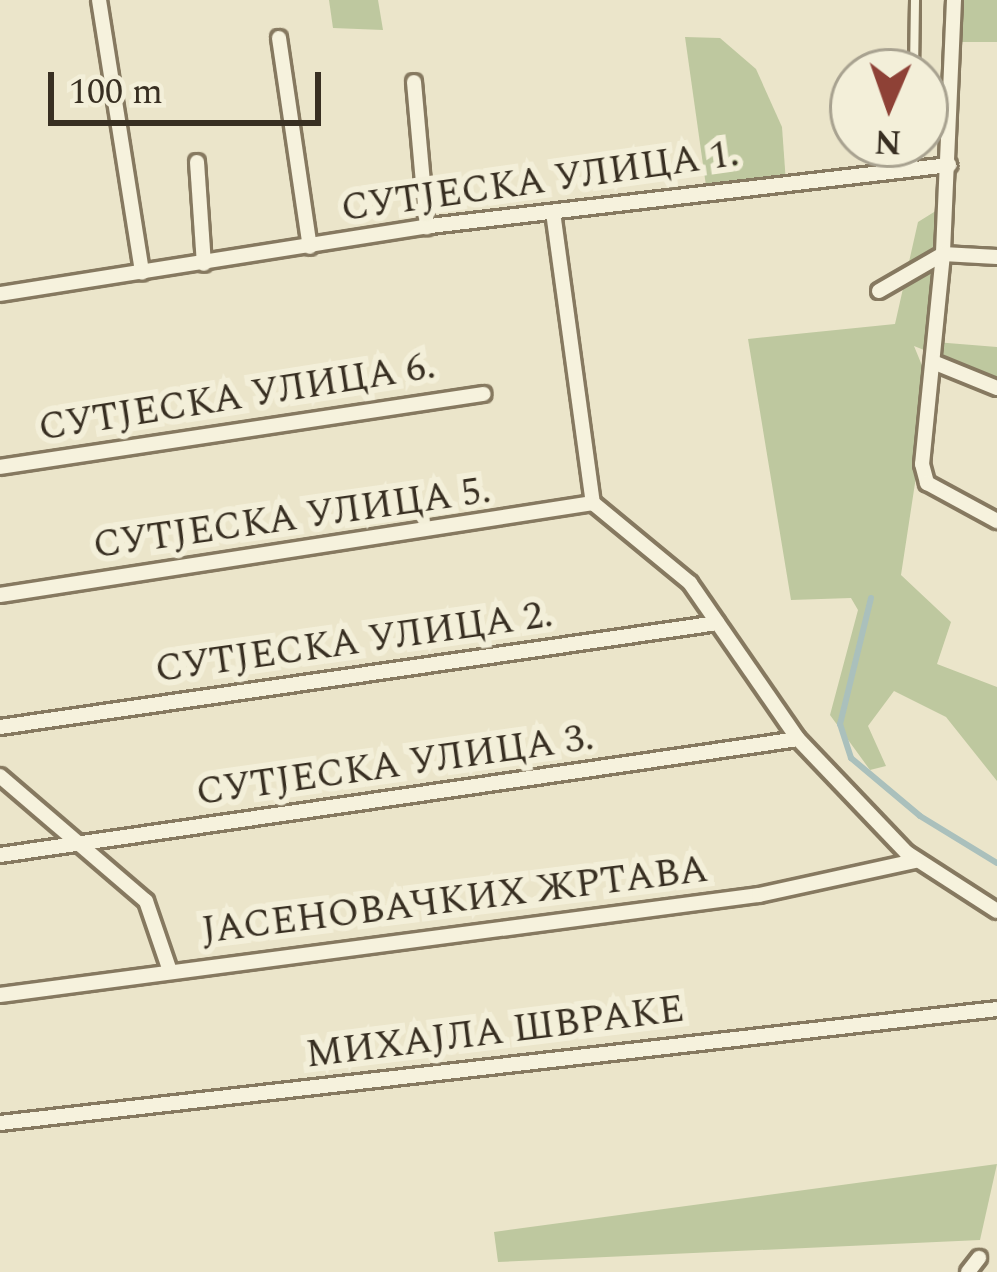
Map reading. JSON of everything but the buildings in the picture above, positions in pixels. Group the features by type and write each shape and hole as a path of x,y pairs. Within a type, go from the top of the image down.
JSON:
{"street":[{"path":"99,0 142,273"},
{"path":"949,165 954,0"},
{"path":"279,38 310,247"},
{"path":"415,82 427,227"},
{"path":"197,162 204,264"},
{"name":"СУТЈЕСКА УЛИЦА 1.","path":"0,294 427,227 914,168"},
{"path":"949,168 923,475 997,521"},
{"path":"553,212 593,503 677,571 798,739 915,861 997,911"},
{"path":"879,291 944,254 997,257"},
{"path":"933,362 997,388"},
{"name":"СУТЈЕСКА УЛИЦА 6.","path":"0,467 484,394"},
{"name":"СУТЈЕСКА УЛИЦА 5.","path":"0,595 593,503"},
{"name":"СУТЈЕСКА УЛИЦА 2.","path":"0,727 717,623"},
{"name":"СУТЈЕСКА УЛИЦА 3.","path":"0,855 798,739"},
{"path":"0,776 154,910 170,971"},
{"name":"ЈАСЕНОВАЧКИХ ЖРТАВА","path":"0,995 759,895 915,861"},
{"name":"МИХАЈЛА ШВРАКЕ","path":"0,1123 997,1009"},
{"path":"968,1272 979,1258"}],"lane":[{"path":"914,48 915,0"}],"green space":[{"path":"329,0 378,0 383,30 333,28"},
{"path":"954,0 997,0 997,42 954,42"},
{"path":"685,37 720,38 756,69 782,127 786,183 707,193"},
{"path":"947,204 935,342 997,347 997,379 914,346 930,385 901,575 951,622 937,664 997,687 997,781 946,717 894,691 868,726 886,766 870,770 830,715 858,610 851,598 791,600 748,339 895,324 918,222"},
{"path":"997,1164 980,1240 498,1262 494,1232"}],"waterway":[{"path":"871,598 840,724 851,758 920,816 997,863"}]}
